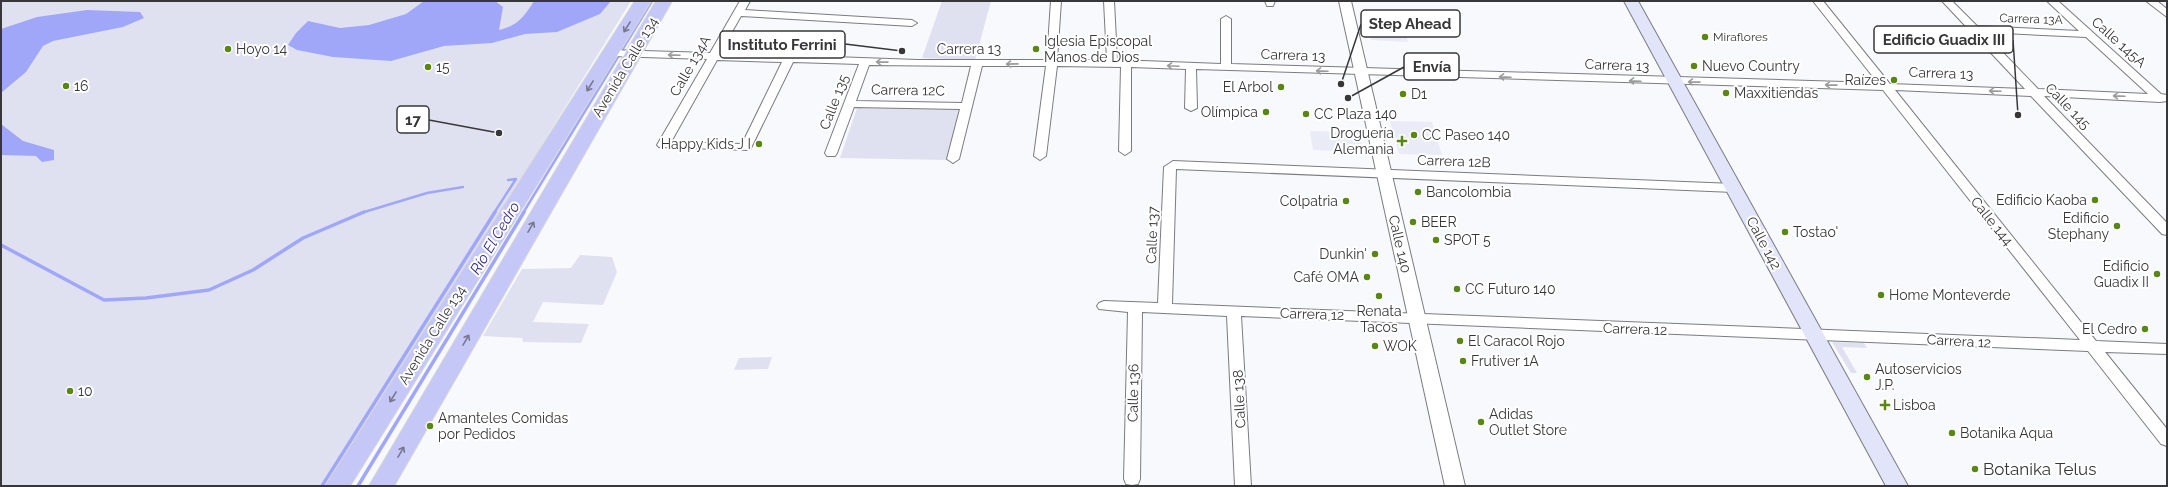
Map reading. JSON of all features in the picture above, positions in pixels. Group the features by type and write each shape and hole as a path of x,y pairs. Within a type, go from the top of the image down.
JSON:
{"main road":[{"name":"Avenida Calle 134","path":"382,486 559,179 622,53 643,1"},
{"name":"Avenida Calle 134","path":"337,486 622,53 664,1"},
{"name":"Calle 142","path":"1631,1 1812,334 1897,486"}],"street":[{"name":"Calle 134A","path":"745,1 663,143 664,146 746,148 789,59"},
{"path":"1040,156 1051,63 1056,1"},
{"path":"1109,1 1112,63"},
{"name":"Calle 140","path":"1345,1 1455,486"},
{"name":"Calle 144","path":"1818,1 1884,86 2167,440"},
{"name":"Calle 145","path":"1947,1 2167,231"},
{"name":"Calle 145A","path":"2052,1 2162,97 2167,106"},
{"path":"2151,1 2167,14"},
{"path":"738,14 912,23"},
{"path":"1226,19 1226,67"},
{"name":"Carrera 13A","path":"1974,29 2088,34"},
{"name":"Carrera 13","path":"622,53 865,62 976,64 1112,63 1191,67 1674,82 1884,86 2162,97"},
{"name":"Calle 135","path":"831,153 865,62"},
{"path":"953,159 976,64"},
{"path":"1125,151 1126,64"},
{"path":"1191,67 1191,108"},
{"name":"Carrera 12C","path":"849,104 966,106"},
{"name":"Carrera 12B","path":"1173,165 1734,188"},
{"name":"Calle 137","path":"1165,308 1170,167 1173,165"},
{"name":"Carrera 12","path":"1104,306 1417,318 1576,327 1812,334 2167,349"},
{"name":"Calle 136","path":"1132,480 1135,307"},
{"name":"Calle 138","path":"1234,311 1243,486"}],"shaded area":[{"path":"1,1 631,1 414,351 326,486 1,486"},
{"path":"942,1 991,1 975,60 922,58"},
{"path":"1369,28 1404,29 1408,42 1371,40"},
{"path":"858,105 961,108 947,160 840,158"},
{"name":"CC Paseo 140","path":"1390,121 1432,122 1442,155 1399,154"},
{"path":"1310,131 1360,133 1363,152 1313,150"},
{"path":"580,255 612,257 617,272 603,305 543,302 533,322 589,324 581,343 523,342 522,338 483,336 522,269 571,268"},
{"path":"1832,342 1864,343 1867,348 1842,347 1857,373 1851,373"},
{"path":"772,357 768,369 734,370 739,358"}],"water":[{"path":"424,1 495,1 503,7 499,30 511,26 520,20 534,1 611,1 600,14 557,32 525,34 492,43 444,46 391,61 333,57 297,50 288,45 296,33 308,21 340,28 369,25 406,14"},
{"path":"87,10 140,12 144,18 123,27 53,41 43,46 26,72 1,93 1,29 37,17"},
{"path":"1,124 23,141 54,150 54,160 42,162 36,156 1,155"}],"waterway":[{"name":"Río El Cedro","path":"523,213 652,1"},
{"path":"494,213 516,179 508,180"},
{"path":"363,212 427,193 463,187"},
{"path":"1,245 104,300 146,298 209,290 253,270 303,238 363,212"},
{"path":"322,486 495,212"},
{"name":"Río El Cedro","path":"358,486 524,212"}],"place":[{"name":"Miraflores","path":"1705,37"},
{"name":"Hoyo 14","path":"228,49"},
{"name":"Iglesia Episcopal Manos de Dios","path":"1036,49"},
{"name":"Instituto Ferrini","path":"902,51"},
{"name":"Nuevo Country","path":"1694,66"},
{"name":"15","path":"428,67"},
{"name":"Raízes","path":"1894,80"},
{"name":"Step Ahead","path":"1341,84"},
{"name":"16","path":"66,86"},
{"name":"El Arbol","path":"1281,87"},
{"name":"Maxxitiendas","path":"1726,93"},
{"name":"D1","path":"1403,94"},
{"name":"Envía","path":"1348,98"},
{"name":"Olímpica","path":"1266,112"},
{"name":"CC Plaza 140","path":"1306,114"},
{"name":"Edificio Guadix III","path":"2018,115"},
{"name":"17","path":"499,133"},
{"name":"CC Paseo 140","path":"1414,135"},
{"name":"Droguería Alemania","path":"1402,141"},
{"name":"Happy Kids J I","path":"759,144"},
{"name":"Bancolombia","path":"1418,192"},
{"name":"Edificio Kaoba","path":"2095,200"},
{"name":"Colpatria","path":"1346,201"},
{"name":"BEER","path":"1413,222"},
{"name":"Edificio Stephany","path":"2117,226"},
{"name":"Tostao'","path":"1785,232"},
{"name":"SPOT 5","path":"1436,240"},
{"name":"Dunkin'","path":"1375,254"},
{"name":"Edificio Guadix II","path":"2157,274"},
{"name":"Café OMA","path":"1367,277"},
{"name":"CC Futuro 140","path":"1457,289"},
{"name":"Home Monteverde","path":"1881,295"},
{"name":"Renata Tacos","path":"1379,296"},
{"name":"El Cedro","path":"2145,329"},
{"name":"El Caracol Rojo","path":"1460,341"},
{"name":"WOK","path":"1375,346"},
{"name":"Frutiver 1A","path":"1463,361"},
{"name":"Autoservicios J.P.","path":"1867,377"},
{"name":"10","path":"70,391"},
{"name":"Lisboa","path":"1885,405"},
{"name":"Adidas Outlet Store","path":"1481,422"},
{"name":"Amanteles Comidas por Pedidos","path":"430,426"},
{"name":"Botanika Aqua","path":"1952,433"},
{"name":"Botanika Telus","path":"1975,469"}]}
